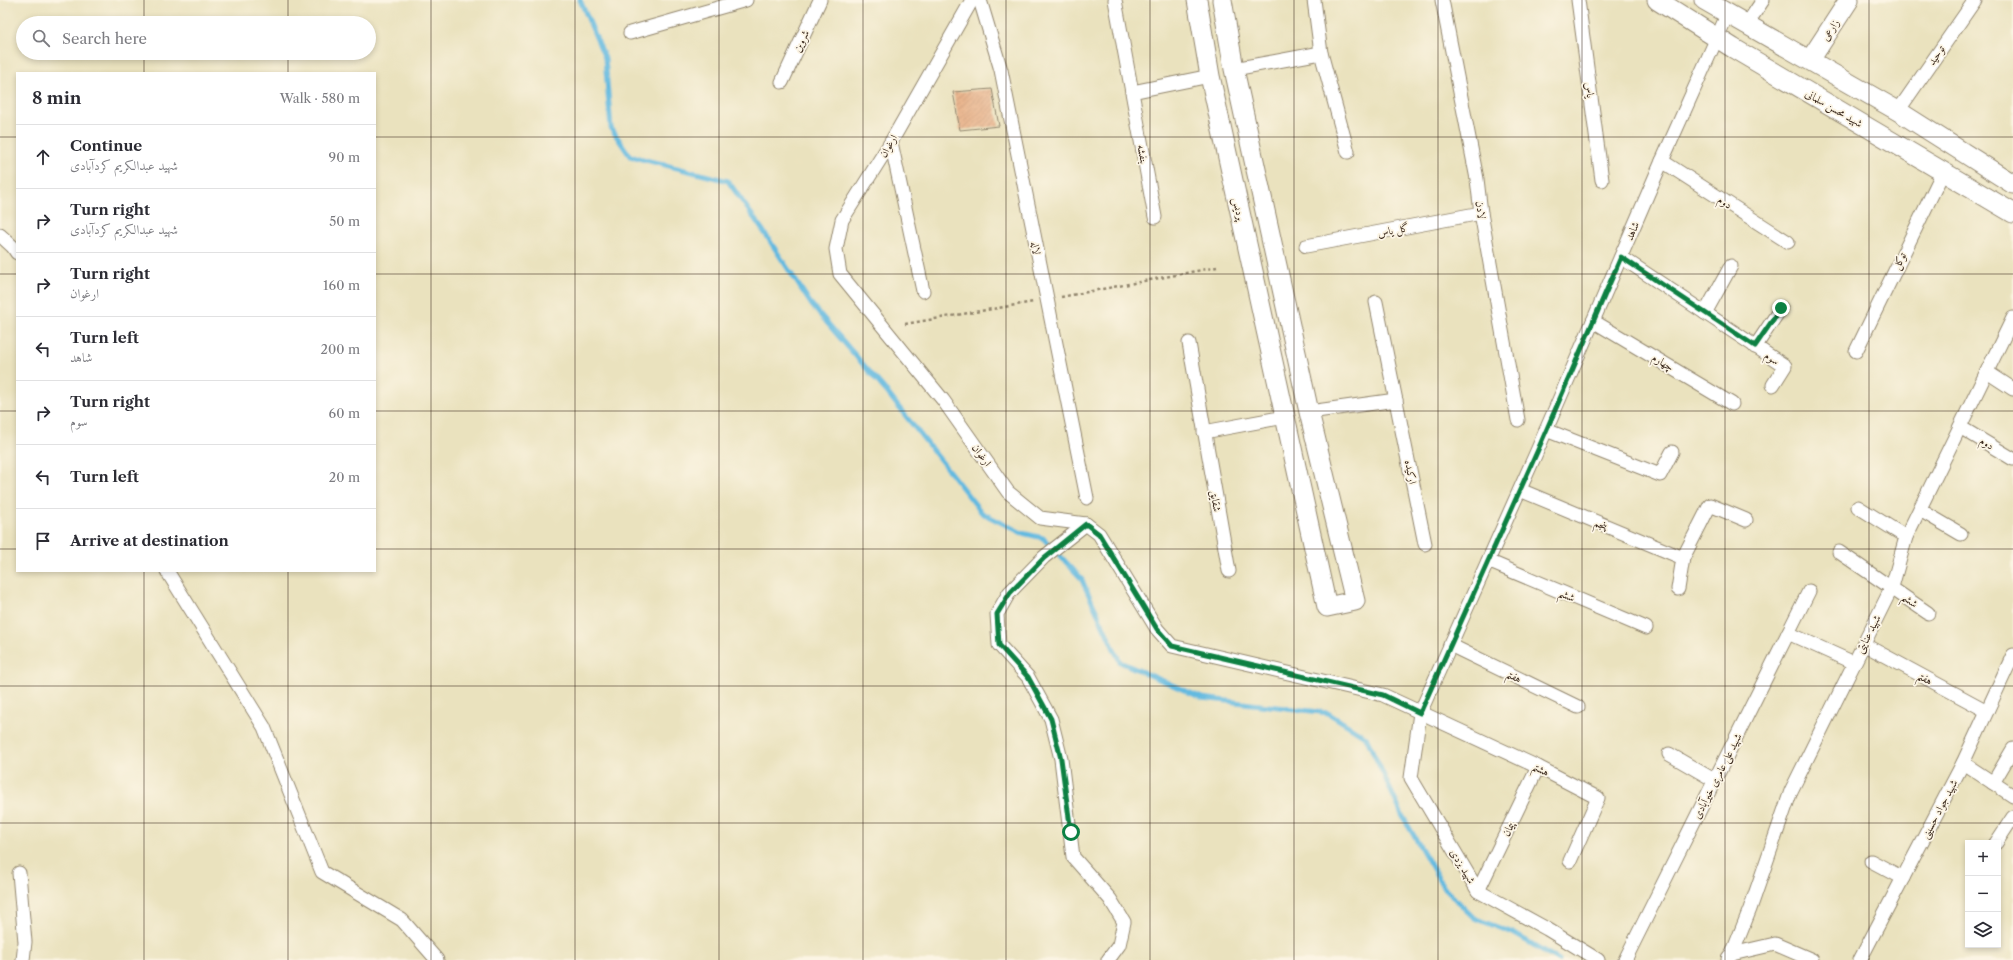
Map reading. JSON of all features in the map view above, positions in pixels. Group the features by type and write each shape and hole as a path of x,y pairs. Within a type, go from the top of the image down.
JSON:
{"street":[{"path":"630,33 746,0"},
{"name":"شروین","path":"782,82 820,0"},
{"name":"ارغوان","path":"972,0 891,142 842,220 836,249 840,274 943,400 1008,492 1040,518 1086,524"},
{"name":"لاله","path":"980,0 1000,70 1087,498"},
{"name":"بنفشه","path":"1115,0 1154,217"},
{"name":"پردیس","path":"1197,0 1210,76 1327,607 1355,601 1309,412"},
{"path":"1222,0 1234,69 1309,412"},
{"path":"1314,0 1321,53 1348,152"},
{"name":"لادن","path":"1442,0 1477,179 1481,213 1518,420"},
{"name":"یاس","path":"1578,0 1602,180"},
{"name":"شهید محسن سلمانی","path":"1657,0 1717,38 2013,213"},
{"path":"1704,0 1898,111 2013,184"},
{"path":"1747,24 1762,0"},
{"name":"زارعی","path":"1810,60 1849,0"},
{"name":"توحید","path":"1898,111 1975,0"},
{"name":"شاهد","path":"1420,713 1520,490 1662,161 1728,13"},
{"path":"1132,92 1210,76 1234,69 1321,53"},
{"path":"891,142 923,291"},
{"name":"دوم","path":"1662,161 1788,242"},
{"name":"توکل","path":"1856,351 1943,172"},
{"name":"گل یاس","path":"1306,246 1481,213"},
{"path":"0,235 16,252"},
{"name":"سوم","path":"1621,257 1785,366 1773,385"},
{"path":"1705,313 1732,266"},
{"name":"ارکیده","path":"1376,302 1426,544"},
{"path":"1755,346 1781,308"},
{"name":"شهید عنایتی","path":"1729,957 1750,909 1791,791 1892,587 1906,537 2013,318"},
{"name":"چهارم","path":"1594,320 1732,404"},
{"name":"شقایق","path":"1189,343 1229,571"},
{"path":"1987,372 2013,389"},
{"path":"1204,432 1309,412 1396,400"},
{"name":"دوم","path":"1960,427 2013,459"},
{"path":"1546,430 1660,475 1672,452"},
{"name":"پنجم","path":"1520,490 1683,558"},
{"path":"1678,589 1683,558 1710,505 1746,520"},
{"path":"1858,507 1906,537"},
{"path":"1920,510 1961,534"},
{"path":"1108,960 1119,945 1124,922 1110,899 1073,857 1061,759 1051,719 1028,677 999,645 997,614 1010,593 1044,558 1086,524 1099,534 1157,629 1172,646 1383,695 1420,713"},
{"path":"1840,552 1892,587"},
{"name":"ششم","path":"1488,561 1646,628"},
{"path":"168,572 264,727 322,872 402,920 436,960"},
{"name":"ششم","path":"1892,587 1928,613"},
{"name":"شهید علی عامری خیرآبادی","path":"1624,960 1809,591"},
{"path":"1788,633 1854,663"},
{"name":"هفتم","path":"1863,644 1987,711"},
{"name":"هفتم","path":"1450,645 1578,707"},
{"name":"شهید جواد حسینی","path":"1860,960 1963,764 2013,655"},
{"name":"هشتم","path":"1420,713 1538,767 1598,798 1570,861"},
{"name":"شهید یزدی","path":"1420,713 1411,778 1478,891 1547,929 1598,960"},
{"path":"1993,783 2013,749"},
{"path":"1668,754 1714,780"},
{"path":"1963,764 2013,796"},
{"name":"پیمان","path":"1478,891 1538,767"},
{"path":"1998,840 2013,817"},
{"path":"1871,861 1903,878"},
{"path":"18,873 25,942 23,960"},
{"path":"1729,957 1775,944 1812,960"}],"building":[{"path":"992,89 999,126 960,130 953,92"}],"waterway":[{"path":"580,0 605,58 611,128 630,156 728,181 764,232 811,304 886,391 982,513 1022,533 1043,538 1081,578 1120,662 1202,698 1328,713 1366,737 1402,815 1444,888 1474,918 1513,933 1559,960"}],"route":[{"path":"1071,832 1061,759 1051,719 1028,677 999,645 997,614 1010,593 1044,558 1086,524 1099,534 1157,629 1172,646 1383,695 1420,713 1537,452 1621,257 1755,346 1781,308"}]}
